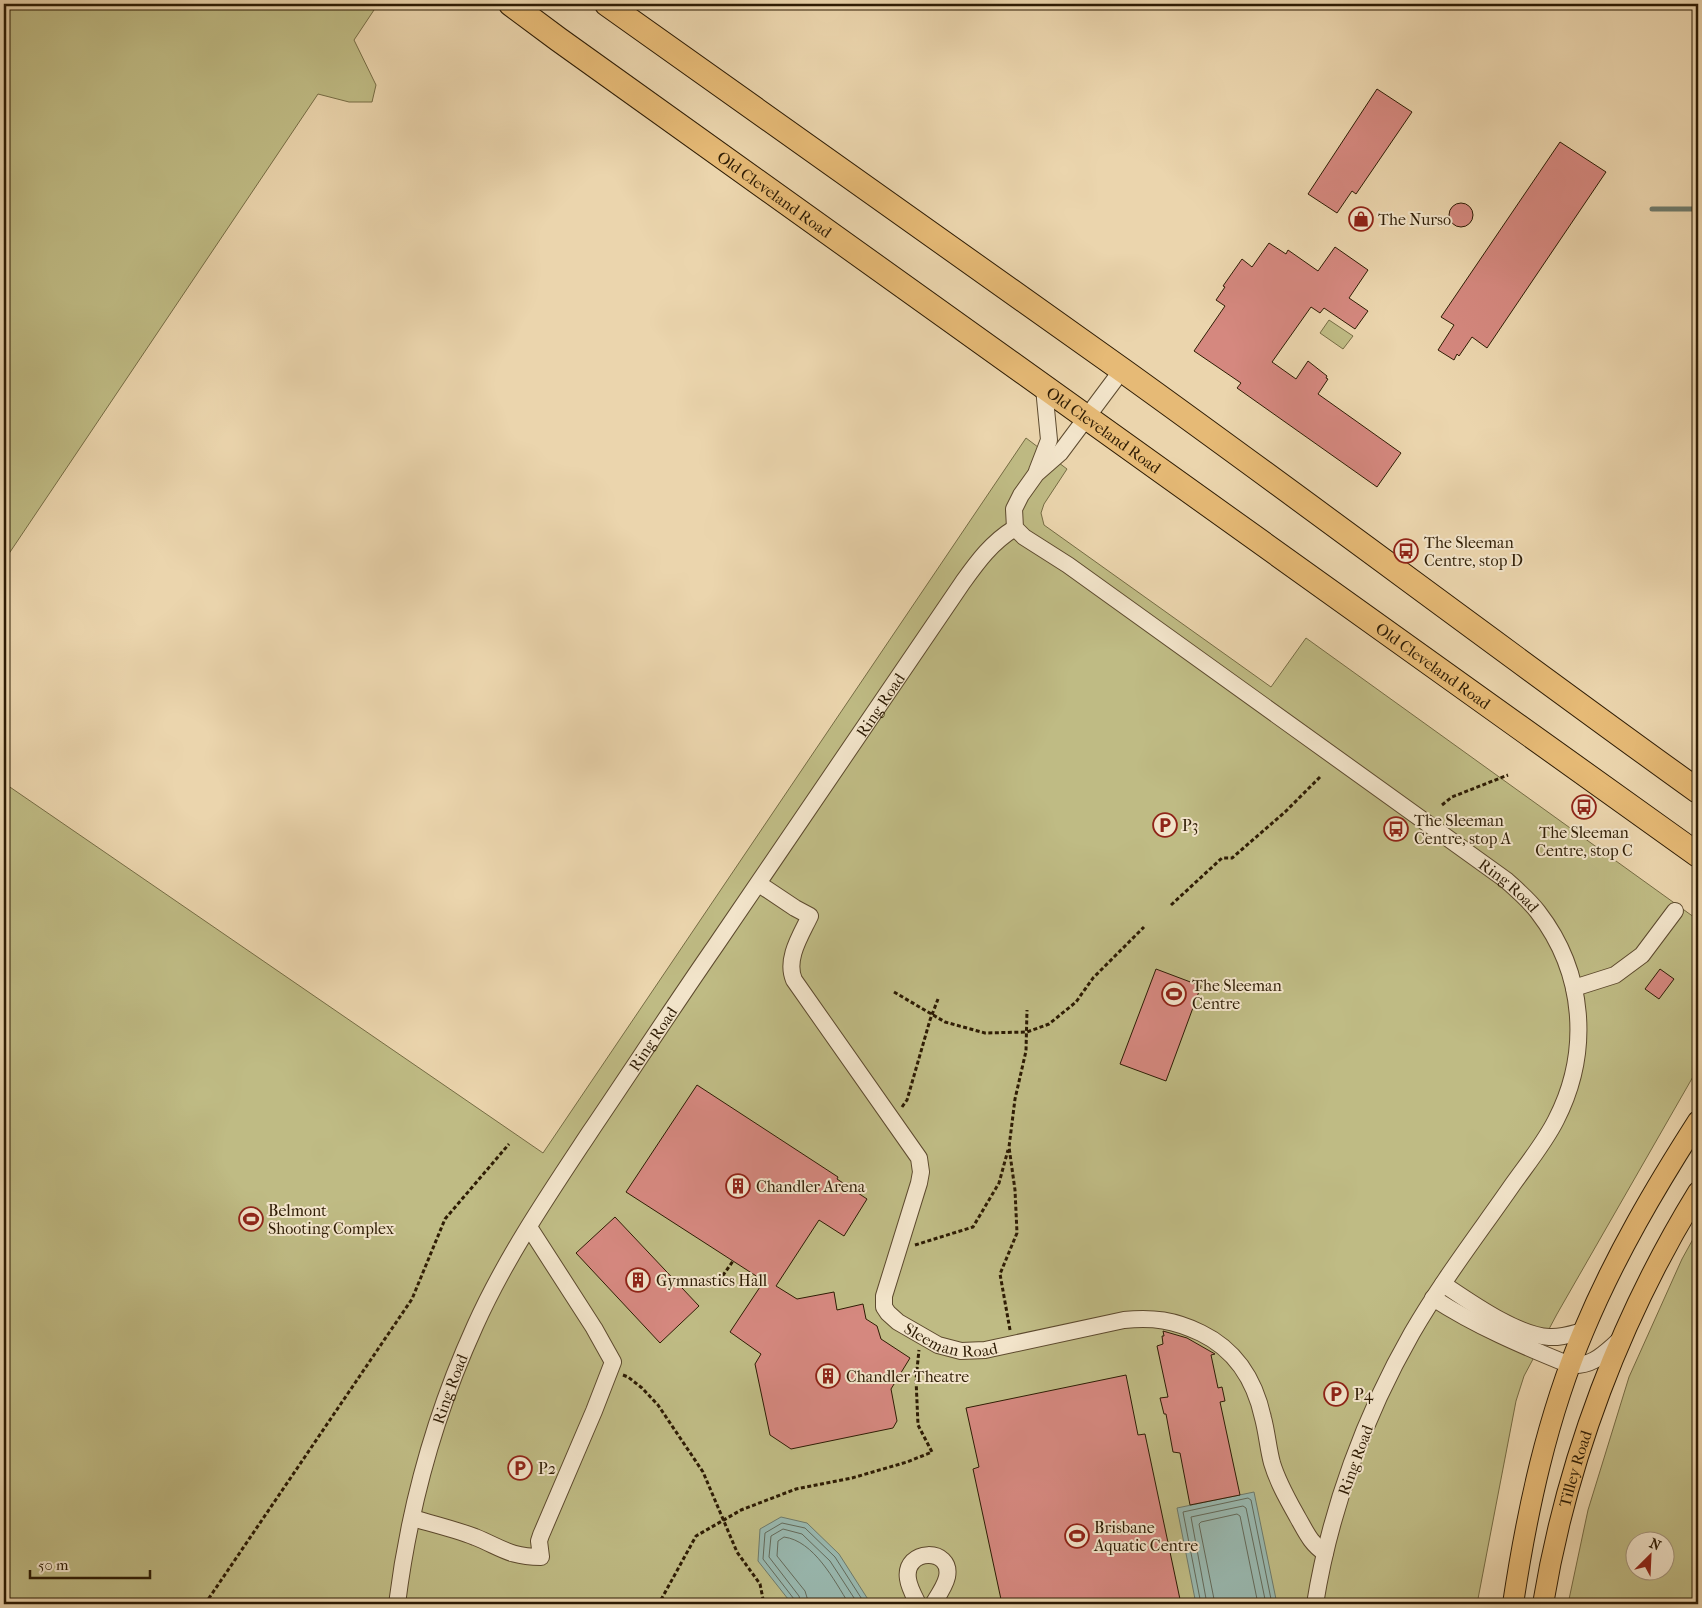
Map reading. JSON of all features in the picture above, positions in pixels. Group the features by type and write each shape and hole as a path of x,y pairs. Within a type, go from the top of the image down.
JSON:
{"highway":[{"name":"Old Cleveland Road","path":"511,4 1044,388 1698,855"},
{"path":"607,4 1122,370 1698,791"}],"main road":[{"name":"Tilley Road","path":"1513,1604 1529,1506 1554,1416 1583,1331 1602,1289 1640,1217 1698,1121"},
{"name":"Tilley Road","path":"1544,1604 1557,1531 1568,1488 1622,1338 1662,1254 1698,1192"}],"lane":[{"path":"1015,528 1014,509 1017,501 1036,474 1060,453 1122,370"},
{"path":"1036,474 1049,440 1044,388"},
{"name":"Ring Road","path":"397,1604 405,1547 412,1518 431,1444 457,1367 485,1307 529,1227 686,989 981,556 1015,528 1024,537 1076,571 1506,880 1538,912 1551,931 1570,969 1580,1030 1576,1063 1566,1099 1547,1137 1443,1284 1399,1358 1365,1431 1339,1503 1325,1553 1315,1604"},
{"name":"Sleeman Road","path":"759,884 810,916 792,956 794,980 919,1158 921,1172 919,1183 886,1287 884,1307 893,1317 925,1339 938,1345 961,1351 985,1350 1124,1320 1154,1318 1176,1322 1221,1345 1238,1362 1251,1382 1260,1403 1270,1453 1283,1492 1308,1538 1325,1553"},
{"path":"1574,988 1615,975 1642,955 1674,911"},
{"path":"412,1518 468,1534 505,1552 526,1557 541,1557 539,1541 541,1534 613,1362 608,1351 529,1227"},
{"path":"1443,1284 1480,1308 1539,1336 1556,1337 1583,1331"},
{"path":"1434,1298 1495,1333 1570,1365"},
{"name":"Tilley Road","path":"1570,1365 1580,1366 1593,1362 1622,1338"},
{"path":"918,1604 908,1578 908,1571 912,1562 920,1556 927,1554 933,1554 939,1558 945,1564 947,1571 944,1584 933,1604"}],"path":[{"path":"1442,805 1452,797 1508,775"},
{"path":"1171,905 1222,858 1232,858 1285,812 1321,776"},
{"path":"894,992 945,1022 985,1033 1027,1032 1049,1024 1076,1002 1093,978 1144,928"},
{"path":"899,1111 907,1100 938,999"},
{"path":"900,1246 918,1245 973,1227 998,1183 1009,1147 1015,1099 1026,1051 1027,1010"},
{"path":"205,1604 412,1299 445,1219 509,1144"},
{"path":"1009,1147 1015,1190 1017,1233 1000,1274 1013,1344"},
{"path":"719,1281 733,1261"},
{"path":"656,1604 662,1598 696,1536 741,1510 796,1489 852,1478 907,1462 932,1452 918,1425 916,1379 919,1351 925,1339"},
{"path":"610,1370 628,1377 658,1405 703,1472 737,1552 760,1584 764,1604"}],"shaded area":[{"path":"4,4 378,4 354,40 376,85 372,102 349,102 318,94 4,561"},
{"path":"1329,320 1353,336 1343,349 1320,333"},
{"name":"The Sleeman Centre","path":"1026,438 1067,469 1044,504 1041,513 1044,525 1271,687 1306,638 1698,920 1698,1068 1557,1314 1524,1376 1516,1401 1477,1604 4,1604 4,783 543,1153"},
{"path":"1698,1230 1698,1604 1568,1604 1588,1510 1629,1377 1682,1259"}],"water":[{"path":"1254,1492 1277,1604 1196,1604 1177,1508"},
{"path":"781,1517 807,1523 839,1554 871,1604 792,1604 758,1561 760,1529"}],"building":[{"path":"1377,89 1412,112 1356,194 1352,191 1337,213 1308,194"},
{"path":"1560,142 1606,172 1487,348 1472,337 1454,360 1438,350 1454,325 1441,317"},
{"path":"1461,203 1466,204 1472,210 1472,220 1466,226 1461,227 1456,226 1450,220 1449,215 1450,210 1456,204"},
{"path":"1269,243 1286,254 1288,250 1318,271 1335,247 1368,270 1349,298 1368,311 1355,329 1324,308 1320,313 1311,307 1272,362 1296,379 1308,361 1327,376 1326,378 1328,379 1318,394 1401,453 1377,487 1237,388 1241,383 1194,351 1225,306 1216,300 1225,287 1223,286 1242,259 1252,267"},
{"path":"1156,969 1201,986 1166,1081 1120,1064"},
{"path":"1660,969 1674,979 1659,999 1645,989"},
{"path":"697,1085 838,1177 837,1179 867,1199 844,1236 819,1220 776,1286 797,1299 834,1292 837,1310 863,1304 866,1319 877,1326 881,1339 910,1358 891,1389 897,1421 893,1428 791,1449 770,1435 755,1364 761,1354 730,1332 764,1281 626,1192"},
{"name":"Gymnastics Hall","path":"615,1217 699,1306 660,1343 576,1253"},
{"path":"1163,1331 1187,1338 1215,1354 1211,1355 1218,1388 1222,1387 1225,1401 1220,1402 1240,1495 1190,1505 1180,1453 1173,1452 1166,1414 1164,1414 1160,1398 1168,1397 1157,1346 1163,1344"},
{"name":"Brisbane Aquatic Centre","path":"1126,1375 1138,1435 1145,1434 1181,1604 1002,1604 973,1469 979,1467 966,1408"}],"waterway":[{"path":"1652,209 1698,209"}],"place":[{"name":"The Nurso","path":"1361,219"},
{"name":"The Sleeman Centre, stop D","path":"1406,551"},
{"name":"The Sleeman Centre, stop C","path":"1584,807"},
{"name":"P3","path":"1165,825"},
{"name":"The Sleeman Centre, stop A","path":"1396,829"},
{"name":"The Sleeman Centre","path":"1174,994"},
{"name":"Chandler Arena","path":"738,1186"},
{"name":"Belmont Shooting Complex","path":"251,1219"},
{"name":"Gymnastics Hall","path":"638,1280"},
{"name":"Chandler Theatre","path":"828,1376"},
{"name":"P4","path":"1336,1394"},
{"name":"P2","path":"520,1468"},
{"name":"Brisbane Aquatic Centre","path":"1077,1536"}]}
